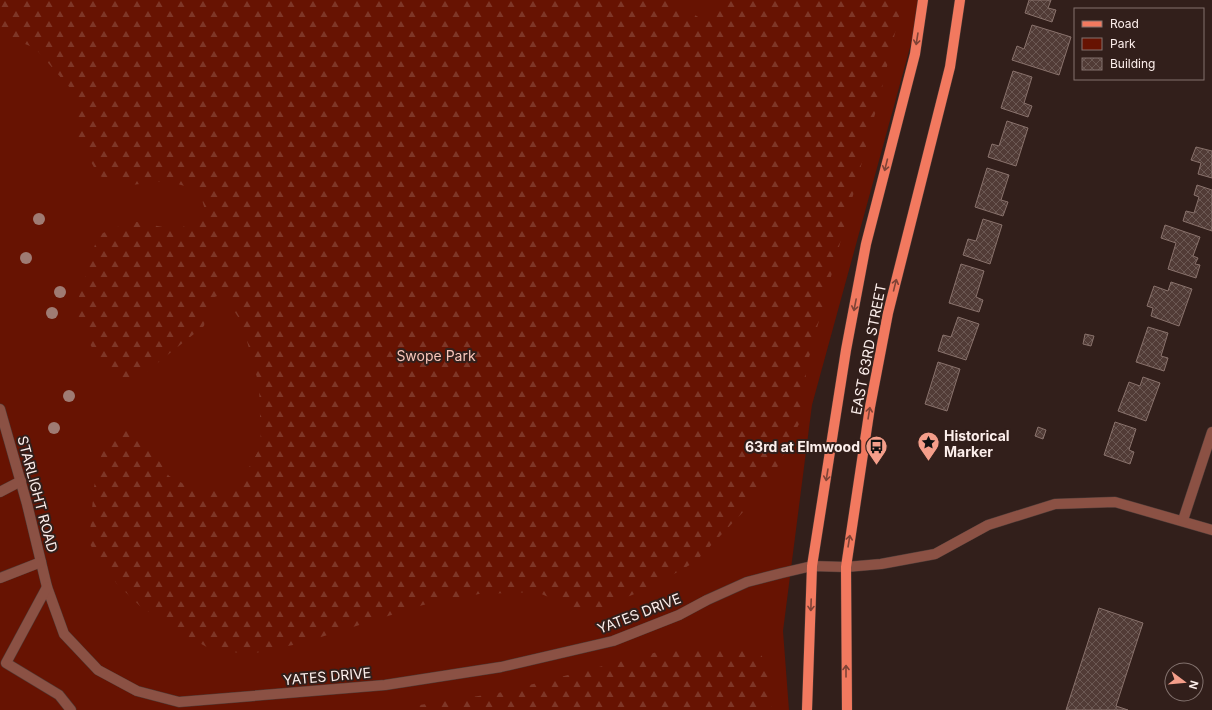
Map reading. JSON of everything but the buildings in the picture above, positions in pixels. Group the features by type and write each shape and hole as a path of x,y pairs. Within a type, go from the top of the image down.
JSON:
{"main road":[{"name":"EAST 63RD STREET","path":"807,710 812,566 846,350 866,244 915,54 923,0"},
{"name":"EAST 63RD STREET","path":"847,710 846,567 870,407 888,313 950,67 960,0"}],"street":[{"name":"STARLIGHT ROAD","path":"0,409 21,481 47,588"},
{"path":"1183,520 1212,432"},
{"path":"0,492 21,481"},
{"name":"YATES DRIVE","path":"47,588 64,634 98,670 137,692 179,702 385,685 501,667 613,641 679,615 707,600 747,582 812,566 846,567 881,564 935,554 988,524 1055,504 1115,502 1183,520 1212,530"},
{"path":"0,578 41,562"},
{"path":"47,588 6,663 59,695 71,710"}],"green space":[{"name":"Swope Park","path":"0,0 923,0 812,405 783,631 789,710 0,710"},
{"name":"Swope Park","path":"0,0 671,0 703,20 718,5 720,0 900,0 900,12 881,92 807,365 801,420 778,466 746,509 695,562 651,587 594,611 571,607 537,592 479,594 423,605 302,643 251,654 212,650 173,628 140,606 117,584 89,543 94,487 104,443 123,429 144,438 169,476 199,492 238,487 261,446 259,385 242,323 223,294 209,299 204,326 126,388 91,346 75,309 98,235 132,221 178,230 206,213 199,190 167,181 131,185 99,176 78,139 78,97 35,48 0,34"},
{"path":"723,647 757,649 767,664 772,710 387,710 498,693 661,651"}],"place":[{"name":"Historical Marker","path":"929,462"},
{"name":"63rd at Elmwood","path":"876,466"}]}
